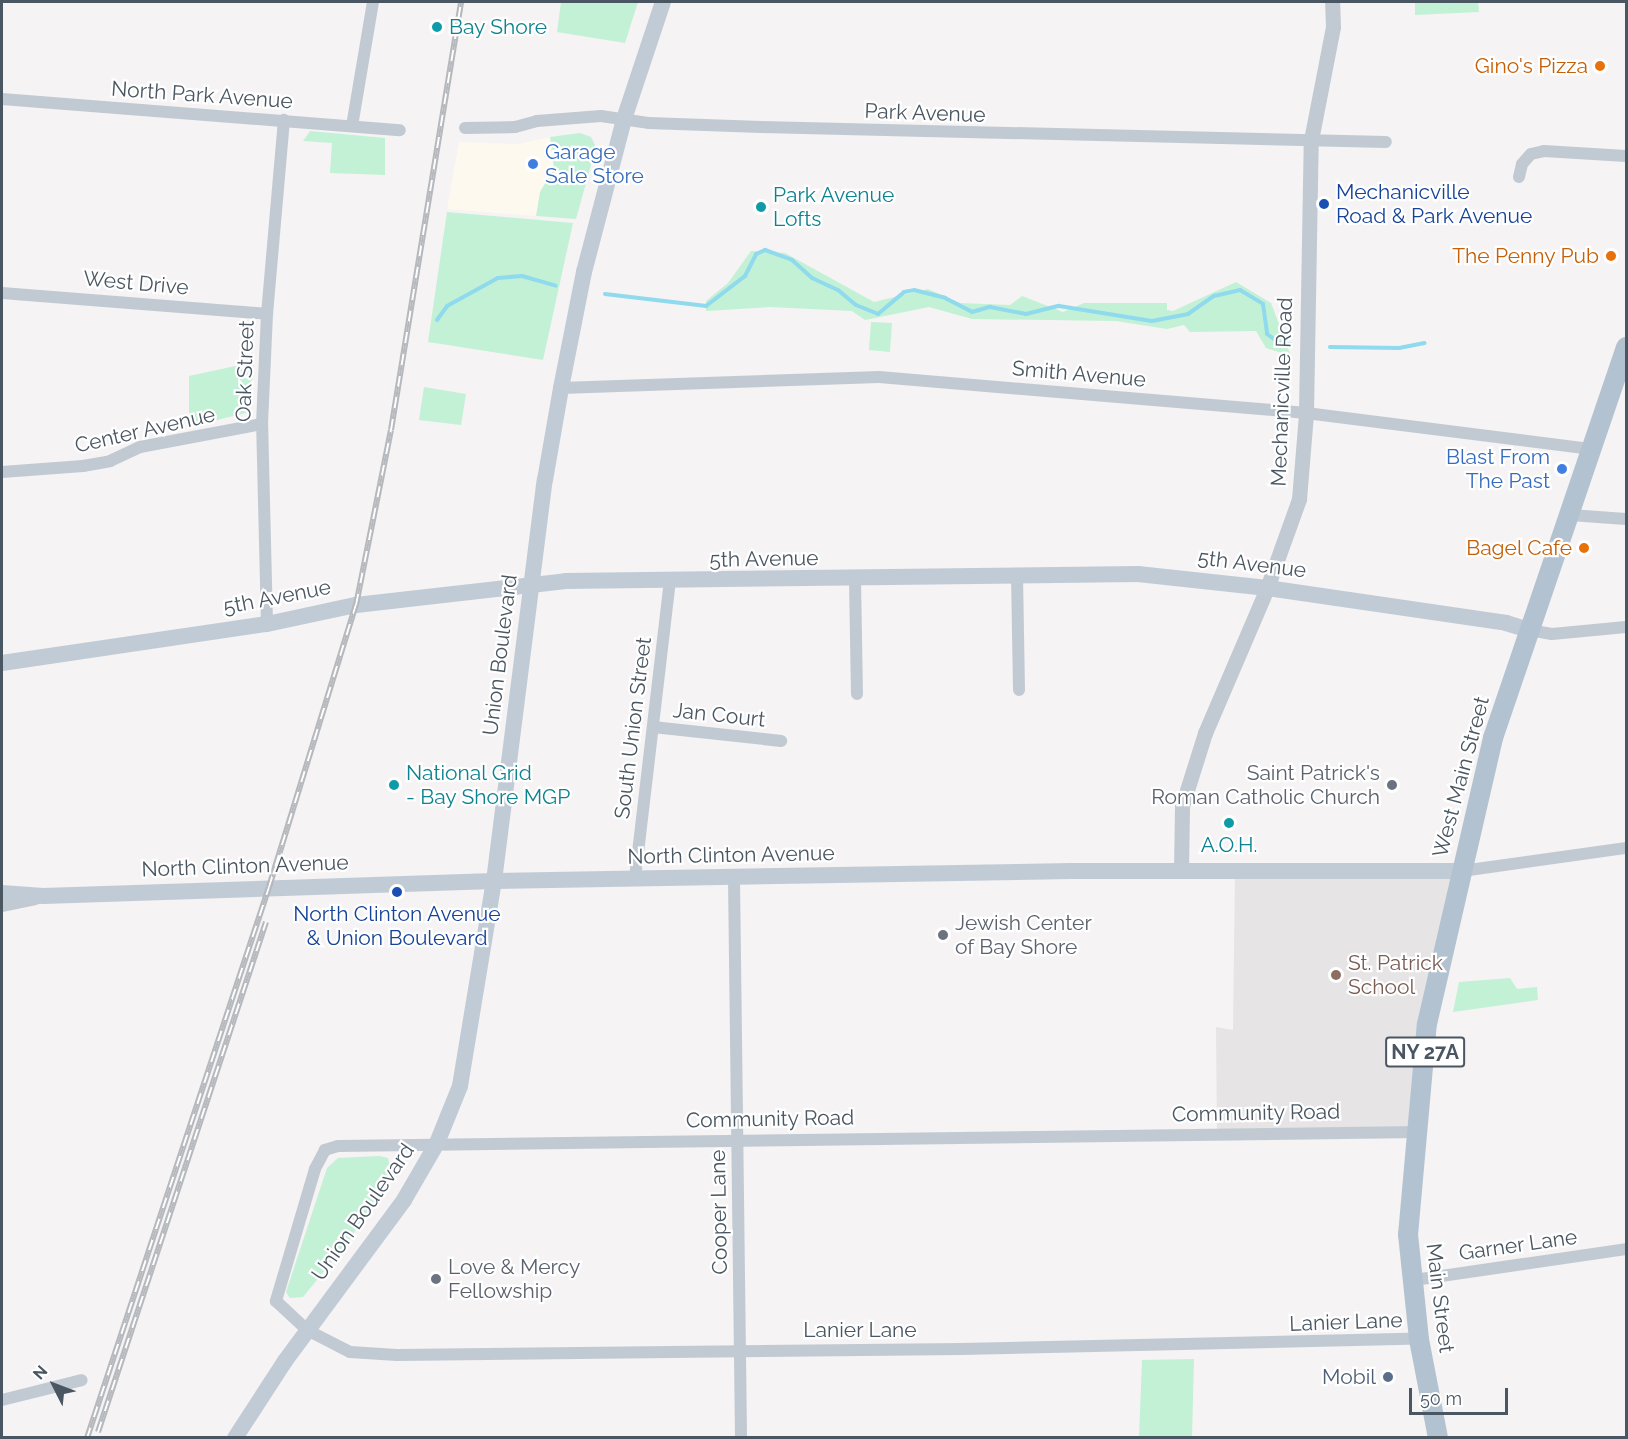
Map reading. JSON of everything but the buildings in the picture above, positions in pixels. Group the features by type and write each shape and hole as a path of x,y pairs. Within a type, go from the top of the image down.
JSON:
{"main road":[{"name":"Union Boulevard","path":"235,1437 307,1330 404,1200 437,1143 460,1086 494,881 531,586 561,388 584,272 625,117 663,2"},
{"name":"West Main Street","path":"1408,1235 1427,1024 1493,738 1626,347"},
{"name":"5th Avenue","path":"2,663 267,624 356,605 566,581 855,580 1138,574 1268,588 1506,623 1529,630"},
{"name":"North Clinton Avenue","path":"2,893 41,896 635,878 734,879 1181,872 1462,872"},
{"name":"Main Street","path":"1408,1235 1419,1339 1438,1437"}],"street":[{"path":"352,126 373,2"},
{"name":"Mechanicville Road","path":"1181,872 1182,806 1205,733 1268,588 1299,499 1306,413 1311,140 1333,27 1332,2"},
{"name":"North Park Avenue","path":"2,99 400,130"},
{"name":"Park Avenue","path":"465,128 515,127 537,121 625,117 649,123 1386,142"},
{"name":"Oak Street","path":"267,624 262,424 267,314 284,120"},
{"path":"1519,177 1522,164 1531,154 1544,151 1626,156"},
{"name":"West Drive","path":"2,293 267,314"},
{"name":"Smith Avenue","path":"561,388 879,376 1306,413 1592,449"},
{"name":"Center Avenue","path":"2,472 83,466 110,461 140,447 262,424"},
{"path":"1570,515 1626,519"},
{"path":"1017,576 1019,690"},
{"path":"855,580 857,694"},
{"name":"South Union Street","path":"635,878 670,582"},
{"path":"1529,630 1552,634 1626,627"},
{"name":"Jan Court","path":"653,728 782,741"},
{"path":"1462,872 1626,848"},
{"name":"Cooper Lane","path":"734,879 741,1437"},
{"path":"2,903 41,896"},
{"name":"Community Road","path":"307,1330 276,1301 276,1291 315,1169 325,1150 338,1146 738,1139 1418,1132"},
{"name":"Garner Lane","path":"1414,1280 1626,1250"},
{"name":"Lanier Lane","path":"307,1330 350,1352 397,1355 1419,1339"},
{"path":"2,1400 82,1380"}],"shaded area":[{"path":"550,137 554,168 548,175 536,216 447,209 459,142 518,144"},
{"name":"St. Patrick School","path":"1462,871 1418,1132 1217,1133 1216,1027 1233,1030 1235,872"}],"green space":[{"path":"561,2 638,2 625,43 557,32"},
{"path":"1415,2 1478,2 1479,12 1415,15"},
{"path":"310,131 385,138 385,175 330,173 332,143 303,141"},
{"path":"580,133 591,137 596,147 576,219 536,216 540,192 554,168 550,137"},
{"path":"447,212 573,223 543,360 428,342"},
{"path":"751,251 785,253 874,302 928,289 960,303 1010,305 1022,296 1063,312 1084,303 1167,303 1167,310 1173,311 1236,282 1271,303 1291,356 1266,348 1256,331 1190,332 1184,325 1167,329 1116,321 972,319 929,307 865,320 852,311 770,307 706,311 706,301 728,283"},
{"path":"871,322 892,323 890,352 869,350"},
{"path":"254,362 249,412 189,427 189,376"},
{"path":"424,387 466,394 461,425 419,420"},
{"path":"1510,978 1517,989 1537,987 1538,1000 1453,1012 1459,982"},
{"path":"379,1156 388,1158 391,1173 348,1242 303,1297 290,1298 286,1292 327,1168 338,1158"},
{"path":"1194,1359 1192,1437 1139,1437 1142,1360"}],"waterway":[{"path":"605,294 706,306 745,276 756,254 765,250 792,260 812,278 838,290 856,305 878,314 904,292 914,290 945,298 972,312 990,307 1026,314 1059,306 1152,321 1188,314 1214,296 1240,290 1263,304 1267,334 1281,344 1291,344"},
{"path":"437,320 447,306 498,278 522,276 556,286"},
{"path":"1330,347 1399,348 1425,343"}],"railway":[{"path":"87,1438 269,887 356,605 391,430 461,2"},
{"path":"98,1432 266,922"}],"place":[{"name":"Bay Shore","path":"437,27"},
{"name":"Gino's Pizza","path":"1600,66"},
{"name":"Garage Sale Store","path":"533,164"},
{"name":"Mechanicville Road & Park Avenue","path":"1324,204"},
{"name":"Park Avenue Lofts","path":"761,207"},
{"name":"The Penny Pub","path":"1611,256"},
{"name":"Blast From The Past","path":"1562,469"},
{"name":"Bagel Cafe","path":"1584,548"},
{"name":"National Grid - Bay Shore MGP","path":"394,785"},
{"name":"Saint Patrick's Roman Catholic Church","path":"1392,785"},
{"name":"A.O.H.","path":"1229,823"},
{"name":"North Clinton Avenue & Union Boulevard","path":"397,892"},
{"name":"Jewish Center of Bay Shore","path":"943,935"},
{"name":"St. Patrick School","path":"1336,975"},
{"name":"Love & Mercy Fellowship","path":"436,1279"},
{"name":"Mobil","path":"1388,1377"}]}
